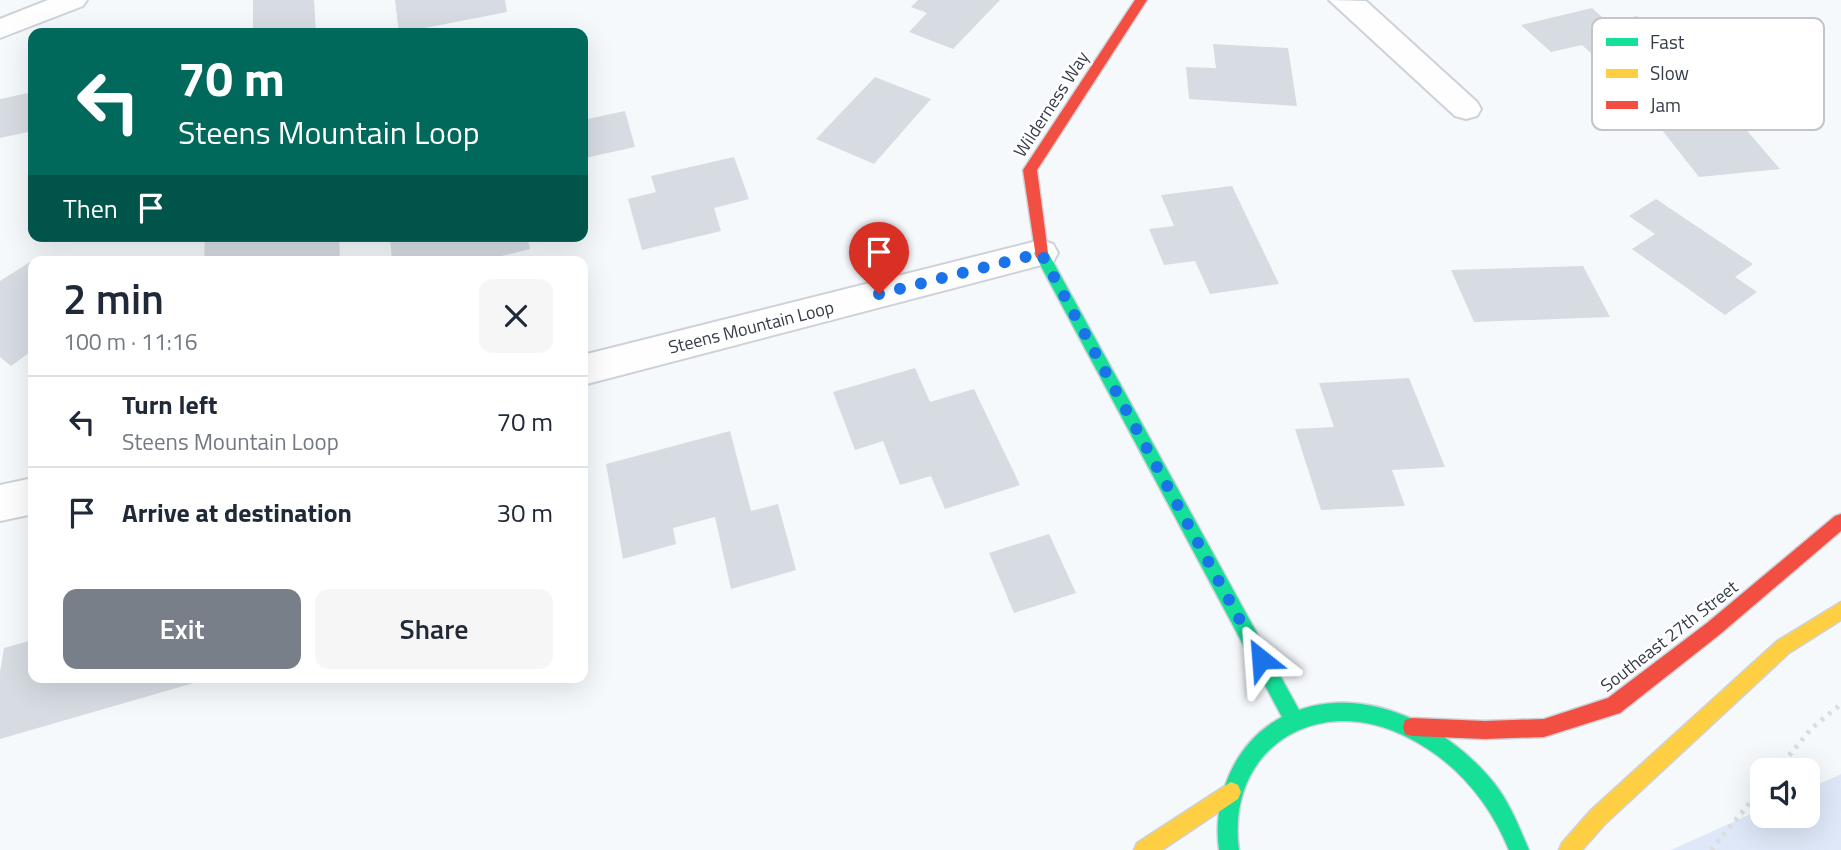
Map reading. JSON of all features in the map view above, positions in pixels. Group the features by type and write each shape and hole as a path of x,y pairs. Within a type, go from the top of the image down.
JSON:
{"main road":[{"name":"Wilderness Way","path":"1141,0 1030,170 1041,253 1294,720"},
{"name":"Southeast 27th Street","path":"1412,727 1485,730 1544,728 1613,706 1713,629 1841,521"},
{"path":"1570,850 1598,817 1783,647 1841,610"},
{"path":"1229,850 1226,839 1231,792 1250,752 1282,725 1321,711 1367,712 1412,727 1456,756 1492,796 1519,850"},
{"path":"1144,850 1231,792"}],"street":[{"path":"0,29 73,0"},
{"path":"1343,0 1356,7 1466,109"},
{"name":"Steens Mountain Loop","path":"588,369 1041,253"},
{"path":"0,503 28,497"}],"path":[{"path":"1787,758 1811,729 1841,704"},
{"path":"1711,850 1750,803"}],"shaded area":[{"path":"1841,774 1841,850 1671,850 1750,814 1750,828 1820,828 1820,784"}],"building":[{"path":"253,0 314,0 316,28 253,28"},
{"path":"395,0 505,0 507,12 425,28 398,28"},
{"path":"918,0 1000,0 953,49 909,32 927,13 911,7"},
{"path":"1592,8 1603,18 1592,18 1592,54 1582,45 1551,52 1521,25"},
{"path":"1213,44 1288,48 1297,106 1189,99 1186,67 1216,68"},
{"path":"875,77 931,99 874,164 816,139"},
{"path":"28,93 28,132 0,138 0,99"},
{"path":"625,111 635,147 588,157 588,119"},
{"path":"1662,130 1746,130 1780,169 1699,177"},
{"path":"734,157 749,199 714,208 721,231 642,250 628,199 656,192 651,176"},
{"path":"1232,186 1279,284 1210,294 1195,261 1164,265 1149,229 1174,226 1161,195"},
{"path":"1656,199 1753,264 1735,277 1757,292 1725,315 1632,249 1655,234 1629,216"},
{"path":"205,242 339,242 340,256 204,256"},
{"path":"390,242 528,242 530,249 501,256 392,256"},
{"path":"28,263 28,354 11,366 0,357 0,281"},
{"path":"1583,266 1610,317 1474,322 1451,270"},
{"path":"915,368 930,402 974,389 1020,485 945,509 931,476 900,485 883,441 855,450 833,392"},
{"path":"1409,378 1445,467 1392,470 1405,506 1321,510 1295,429 1334,427 1319,383"},
{"path":"730,431 751,511 778,504 796,570 731,589 715,517 673,528 676,544 623,559 606,464"},
{"path":"1049,534 1076,593 1014,613 989,553"},
{"path":"28,641 28,683 194,683 0,739 0,672 4,648"}],"traffic: fast":[{"path":"1041,253 1294,720"},
{"path":"1229,850 1227,828 1231,797 1243,767 1256,748 1292,722 1314,715 1347,712 1379,717 1410,728 1439,745 1466,766 1488,791 1506,820 1519,850"}],"traffic: slow":[{"path":"1569,850 1598,817 1783,647 1841,610"},
{"path":"1144,850 1231,792"}],"traffic: jam":[{"path":"1041,253 1030,170 1141,0"},
{"path":"1412,727 1485,730 1544,728 1613,706 1713,629 1841,521"}],"route":[{"path":"879,294 1041,253 1261,659"}]}
